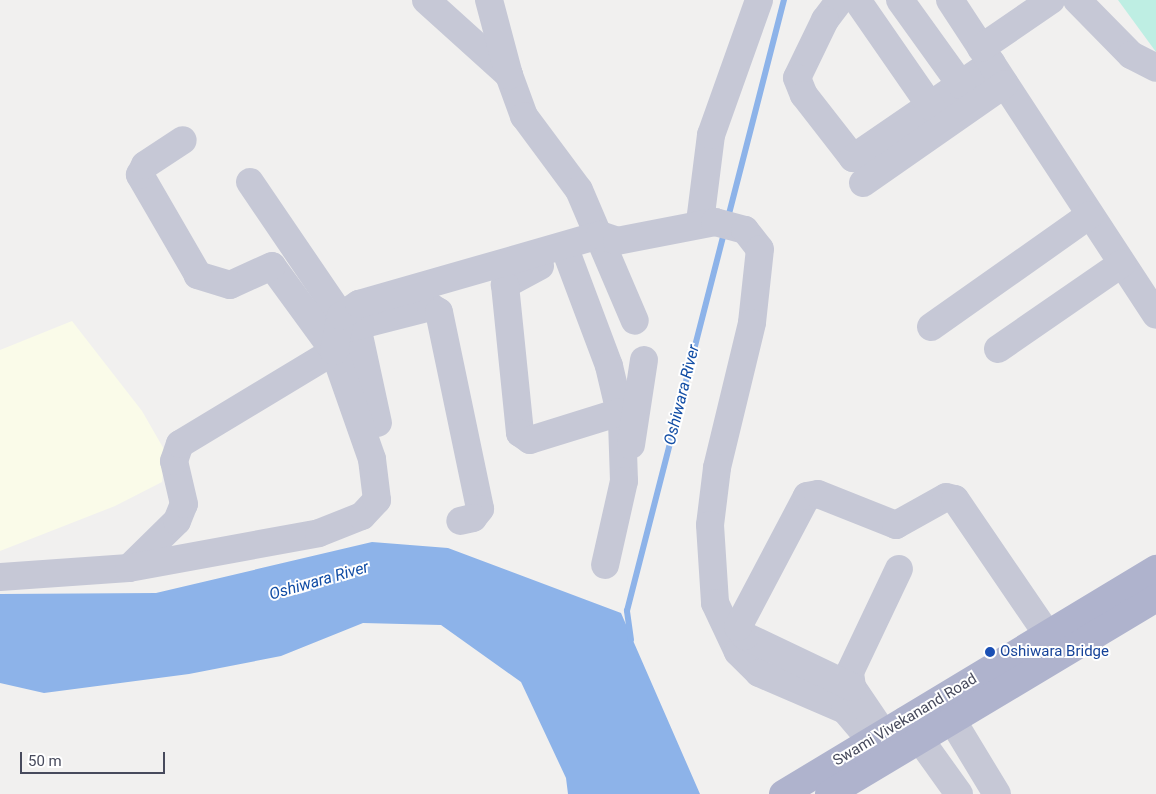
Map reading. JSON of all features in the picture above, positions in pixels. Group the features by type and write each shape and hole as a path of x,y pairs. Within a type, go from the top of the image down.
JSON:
{"main road":[{"name":"Swami Vivekanand Road","path":"946,710 1047,634 1156,569"},
{"name":"Swami Vivekanand Road","path":"783,794 880,744 913,730 946,710 1156,598"},
{"name":"Swami Vivekanand Road","path":"831,794 880,744"}],"street":[{"path":"426,0 509,75"},
{"path":"489,0 509,75 524,116 579,190 600,235 635,321"},
{"path":"840,0 797,78 804,95 847,156 858,158 961,85 993,65"},
{"path":"857,0 931,107"},
{"path":"900,0 961,85"},
{"path":"950,0 1156,315"},
{"path":"863,183 993,65 1051,0"},
{"path":"1077,0 1132,55 1156,68"},
{"path":"707,222 711,135 749,4"},
{"path":"0,577 129,568 319,533 362,516 377,500 372,459 342,331 272,266 230,285 198,276 140,175 145,165 183,140"},
{"path":"250,182 342,331 378,423"},
{"path":"931,327 1090,216"},
{"path":"620,412 530,440 520,433 505,286 565,250 600,235 617,241 707,222 745,230 760,249 752,323 717,468 710,525 715,603 738,652 759,674 844,710 880,744"},
{"path":"342,331 359,304 565,250"},
{"path":"565,250 609,366 620,412 624,481"},
{"path":"998,348 1121,264"},
{"path":"129,568 177,521 184,504 174,461 180,444 342,331 430,307 439,312 480,509 478,514 460,521"},
{"path":"605,564 645,378 644,360"},
{"path":"852,687 744,636 738,627 802,500 813,493 896,525 946,498 955,499 1047,634"},
{"path":"880,744 852,687 850,672 899,570"},
{"path":"946,710 997,794"},
{"path":"913,730 959,794"}],"shaded area":[{"path":"72,321 142,411 165,451 162,482 115,506 0,551 0,350"}],"green space":[{"path":"1118,0 1156,0 1156,52"}],"water":[{"path":"372,542 448,548 621,613 700,794 568,794 566,778 521,682 441,625 363,623 281,656 189,674 44,693 0,683 0,594 156,593"}],"waterway":[{"name":"Oshiwara River","path":"728,218 784,0"},
{"name":"Oshiwara River","path":"631,640 627,611 724,232"}],"place":[{"name":"Oshiwara Bridge","path":"990,652"}]}
